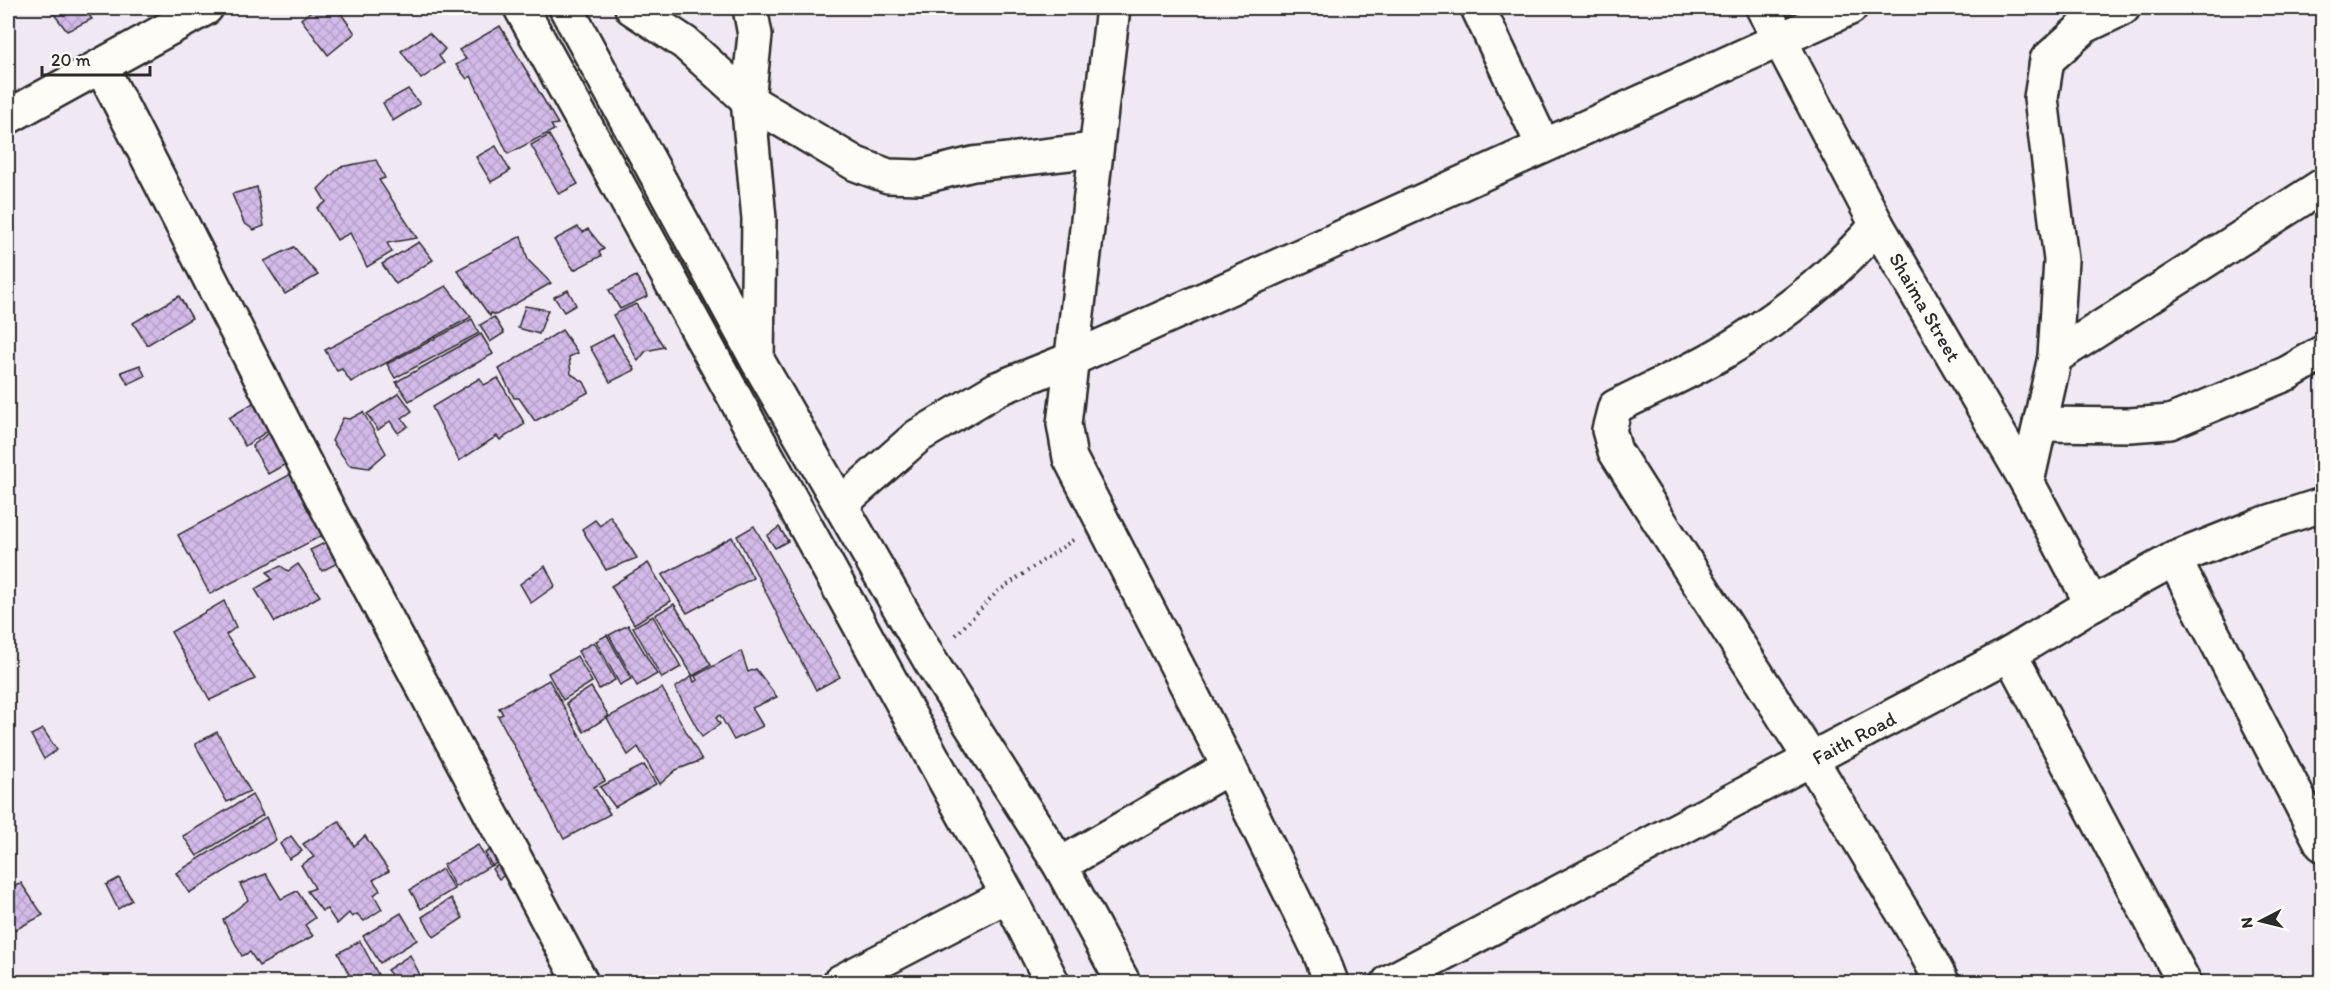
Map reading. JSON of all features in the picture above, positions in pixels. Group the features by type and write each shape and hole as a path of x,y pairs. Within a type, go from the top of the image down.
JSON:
{"street":[{"path":"8,117 206,8"},
{"path":"521,8 1008,895 1052,982"},
{"path":"566,8 757,360 842,503 931,662 1060,865 1123,982"},
{"path":"632,8 685,43 748,100 856,164 888,176 920,177 973,164 1095,150"},
{"path":"750,8 755,35 748,100 759,219 757,360"},
{"path":"1113,8 1064,424 1070,458 1229,768 1320,953 1331,982"},
{"path":"1478,8 1543,145"},
{"name":"Shaima Street","path":"1763,8 1877,225 2027,482 2092,604"},
{"path":"842,503 918,436 997,389 1072,359 1850,8"},
{"path":"2027,482 2055,357 2061,260 2041,98 2047,60 2085,26 2123,8"},
{"path":"101,66 330,513 581,982"},
{"path":"2055,357 2322,186"},
{"path":"1877,225 1852,255 1819,285 1732,346 1615,407 1610,430 1615,451 1812,761 1920,941 1942,982"},
{"path":"2040,424 2130,425 2170,422 2288,373 2322,352"},
{"name":"Faith Road","path":"1389,982 1812,761 2010,654 2092,604 2174,559 2257,526 2322,505"},
{"path":"2174,559 2322,844"},
{"path":"2010,654 2184,982"},
{"path":"1060,865 1229,768"},
{"path":"840,982 1008,895"}],"path":[{"path":"931,662 998,592 1103,519"}],"building":[{"path":"84,8 92,19 67,31 50,9"},
{"path":"315,8 337,8 355,33 328,55 301,19"},
{"path":"500,26 558,124 551,125 554,130 508,154 471,76 467,79 456,65 466,59 459,50"},
{"path":"429,33 445,49 439,56 444,63 421,79 401,51"},
{"path":"408,89 420,104 393,121 383,103"},
{"path":"549,135 578,184 559,194 531,145"},
{"path":"496,146 510,171 491,182 476,157"},
{"path":"376,160 385,178 379,180 417,238 387,243 392,252 367,267 350,233 337,240 317,208 326,202 318,189 340,167"},
{"path":"257,187 264,226 254,230 244,223 232,194"},
{"path":"578,227 583,232 588,229 604,249 599,252 601,256 574,270 554,240"},
{"path":"521,236 528,260 551,283 496,315 491,313 490,316 457,270"},
{"path":"419,242 433,260 396,284 382,264"},
{"path":"294,247 318,275 285,294 264,261"},
{"path":"636,276 648,296 620,309 609,290"},
{"path":"446,286 471,317 351,382 342,369 337,371 325,350"},
{"path":"568,290 576,305 564,312 554,297"},
{"path":"179,296 192,318 147,345 133,323"},
{"path":"636,304 664,347 646,351 638,361 613,315"},
{"path":"525,306 548,310 539,334 518,328"},
{"path":"494,317 504,333 490,342 480,325"},
{"path":"472,319 479,333 395,378 387,364"},
{"path":"562,330 578,353 569,357 571,374 584,382 589,392 535,421 519,398 514,398 499,369"},
{"path":"481,334 493,354 409,401 396,382"},
{"path":"613,335 635,370 610,382 590,347"},
{"path":"140,365 145,376 128,384 121,372"},
{"path":"480,378 484,385 498,378 525,424 500,440 497,436 459,461 432,407"},
{"path":"399,393 412,411 402,418 408,426 398,433 390,421 378,430 367,414"},
{"path":"253,403 271,429 245,446 229,418"},
{"path":"363,412 386,453 369,468 349,465 332,441 343,418 350,419"},
{"path":"273,430 291,461 268,474 252,446"},
{"path":"293,473 327,533 210,594 178,535"},
{"path":"610,516 637,558 606,570 582,529 595,520 600,526"},
{"path":"754,526 840,677 816,690 737,536"},
{"path":"779,527 788,541 775,548 767,536"},
{"path":"732,537 753,578 687,613 662,575"},
{"path":"335,538 345,559 322,571 310,550"},
{"path":"648,563 671,601 634,624 611,586"},
{"path":"298,564 320,596 275,622 255,589 272,579 267,572 281,566 288,571"},
{"path":"545,566 555,586 531,603 520,584"},
{"path":"224,601 236,627 226,635 255,679 210,700 171,632"},
{"path":"674,604 711,665 693,676 655,615"},
{"path":"653,616 681,667 662,678 633,627"},
{"path":"628,625 657,674 637,686 609,635"},
{"path":"607,635 631,679 620,685 596,641"},
{"path":"594,642 615,680 599,689 578,651"},
{"path":"741,651 748,672 756,669 777,697 752,708 763,726 734,740 720,715 716,718 720,724 702,737 675,688 692,676 694,682 697,680 695,676"},
{"path":"577,656 592,682 563,700 548,673"},
{"path":"549,680 605,781 594,787 610,814 564,839 498,716 503,714 499,708"},
{"path":"591,687 609,716 584,732 566,703"},
{"path":"662,688 702,760 676,770 660,784 638,747 628,755 607,718"},
{"path":"43,729 57,750 44,759 31,735"},
{"path":"217,732 250,791 227,802 195,744"},
{"path":"644,765 656,784 615,807 600,787"},
{"path":"252,795 263,815 197,856 183,836"},
{"path":"266,817 276,840 189,893 176,873"},
{"path":"339,821 354,846 365,836 389,871 373,880 380,890 374,895 382,909 364,921 357,914 352,917 349,913 337,924 327,909 322,911 307,891 315,888 301,865 314,857 303,844"},
{"path":"291,836 302,851 289,859 280,844"},
{"path":"478,845 490,866 455,887 443,865"},
{"path":"499,845 506,857 492,866 485,853"},
{"path":"508,859 515,868 499,879 492,869"},
{"path":"442,869 454,889 421,909 410,890"},
{"path":"266,874 281,899 297,891 315,918 305,925 313,936 259,966 250,952 242,956 223,920 248,900 240,884"},
{"path":"119,878 132,900 118,909 106,885"},
{"path":"21,883 43,915 11,932 8,929 8,890"},
{"path":"451,898 463,918 434,937 422,917"},
{"path":"401,913 417,940 380,963 363,936"},
{"path":"360,941 382,982 353,982 338,953"},
{"path":"410,955 420,975 409,982 397,982 387,970"}]}
